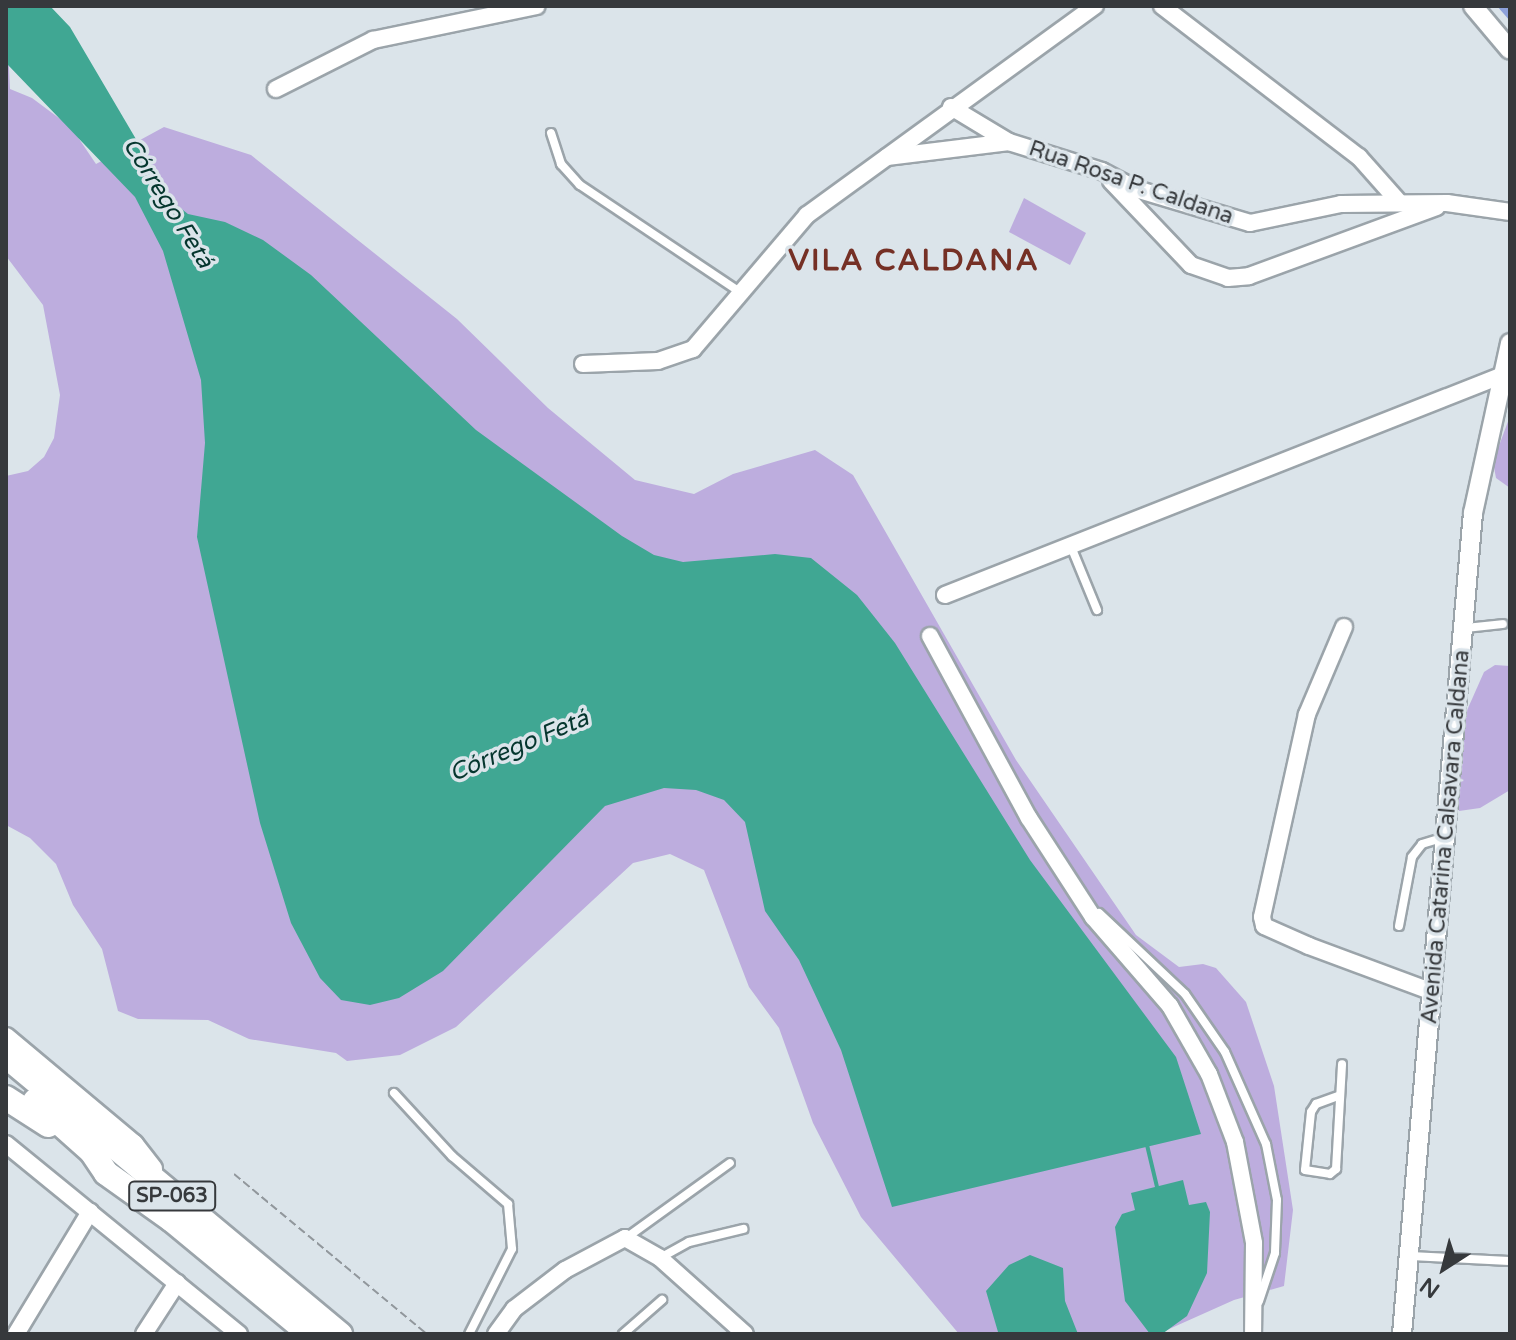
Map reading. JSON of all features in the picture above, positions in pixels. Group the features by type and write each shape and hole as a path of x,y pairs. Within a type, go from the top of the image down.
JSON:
{"main road":[{"name":"SP-063","path":"6,1056 340,1334"},
{"name":"SP-063","path":"6,1076 92,1152 106,1173 310,1334"},
{"path":"6,1098 106,1173"}],"street":[{"path":"276,89 373,40 537,6"},
{"path":"583,364 682,356 807,215 951,107 1095,6"},
{"path":"1162,6 1359,157 1399,202"},
{"path":"1473,6 1510,50"},
{"name":"Rua Rosa P. Caldana","path":"951,107 1009,142 1102,171 1136,189 1250,223 1341,204 1447,203 1510,212"},
{"path":"884,157 1009,142"},
{"path":"1102,171 1191,265 1228,278 1249,276 1447,203"},
{"name":"Avenida Catarina Calsavara Caldana","path":"1402,1334 1422,1145 1430,991 1473,513 1510,343"},
{"path":"945,595 1072,549 1503,375"},
{"path":"1344,627 1307,714 1262,917 1264,926 1430,991"},
{"path":"930,636 1029,818 1093,917 1170,1006 1209,1074 1235,1142 1249,1214 1258,1273 1253,1334"},
{"path":"6,1037 134,1144 182,1204"},
{"path":"8,1151 90,1212 239,1334"},
{"path":"16,1334 90,1212"},
{"path":"496,1334 514,1309 565,1270 625,1238 660,1258 745,1334"},
{"path":"144,1334 177,1283"}],"lane":[{"path":"551,133 561,164 580,185 740,292"},
{"path":"1072,549 1097,610"},
{"path":"1464,628 1503,624"},
{"path":"1399,926 1412,857 1422,844 1446,837"},
{"path":"1075,889 1185,994 1225,1052 1266,1144 1277,1200 1275,1253 1255,1313"},
{"path":"1338,1096 1316,1104 1311,1112 1305,1170 1330,1174 1336,1169 1343,1109 1338,1096 1342,1064"},
{"path":"394,1093 444,1149 508,1204 512,1249 469,1334"},
{"path":"625,1238 730,1163"},
{"path":"660,1258 689,1242 743,1229"},
{"path":"1409,1256 1510,1261"},
{"path":"623,1334 662,1300"}],"path":[{"path":"234,1174 427,1334"}],"shaded area":[{"path":"6,6 10,89 32,98 71,127 96,164 164,127 251,155 457,319 548,408 635,480 694,494 733,474 815,450 853,475 1016,760 1136,935 1179,967 1203,964 1216,968 1246,1002 1274,1086 1293,1210 1284,1286 1234,1300 1158,1334 959,1334 861,1217 813,1123 779,1028 749,987 704,870 670,854 633,863 456,1027 400,1055 347,1061 336,1053 249,1039 208,1020 138,1019 118,1011 102,949 73,905 56,864 30,838 6,825 6,476 28,471 44,457 54,438 60,395 43,305 6,256"},
{"path":"1024,198 1086,233 1070,265 1009,232"},
{"path":"1510,416 1510,488 1496,478 1493,462"},
{"path":"1495,665 1510,666 1510,790 1480,808 1459,811 1445,781 1449,751 1484,672"}],"water":[{"path":"6,6 50,6 70,27 173,202 188,214 225,222 263,240 311,275 476,430 622,536 654,555 683,562 775,554 811,558 857,595 895,643 1030,860 1176,1057 1201,1134 892,1207 841,1050 799,960 765,911 745,822 724,800 696,790 664,788 605,806 443,971 399,998 370,1005 341,1000 320,978 291,923 260,823 197,537 205,443 201,380 163,251 135,197 8,65"},
{"path":"1183,1180 1189,1205 1206,1202 1210,1212 1207,1273 1187,1316 1162,1334 1150,1334 1125,1301 1115,1227 1122,1214 1135,1210 1131,1193"},
{"path":"1030,1255 1063,1268 1065,1301 1078,1334 998,1332 986,1291 1009,1265"}],"waterway":[{"name":"Córrego Fetá","path":"1147,1145 1157,1187"}],"district":[{"name":"VILA CALDANA","path":"914,261"}]}
